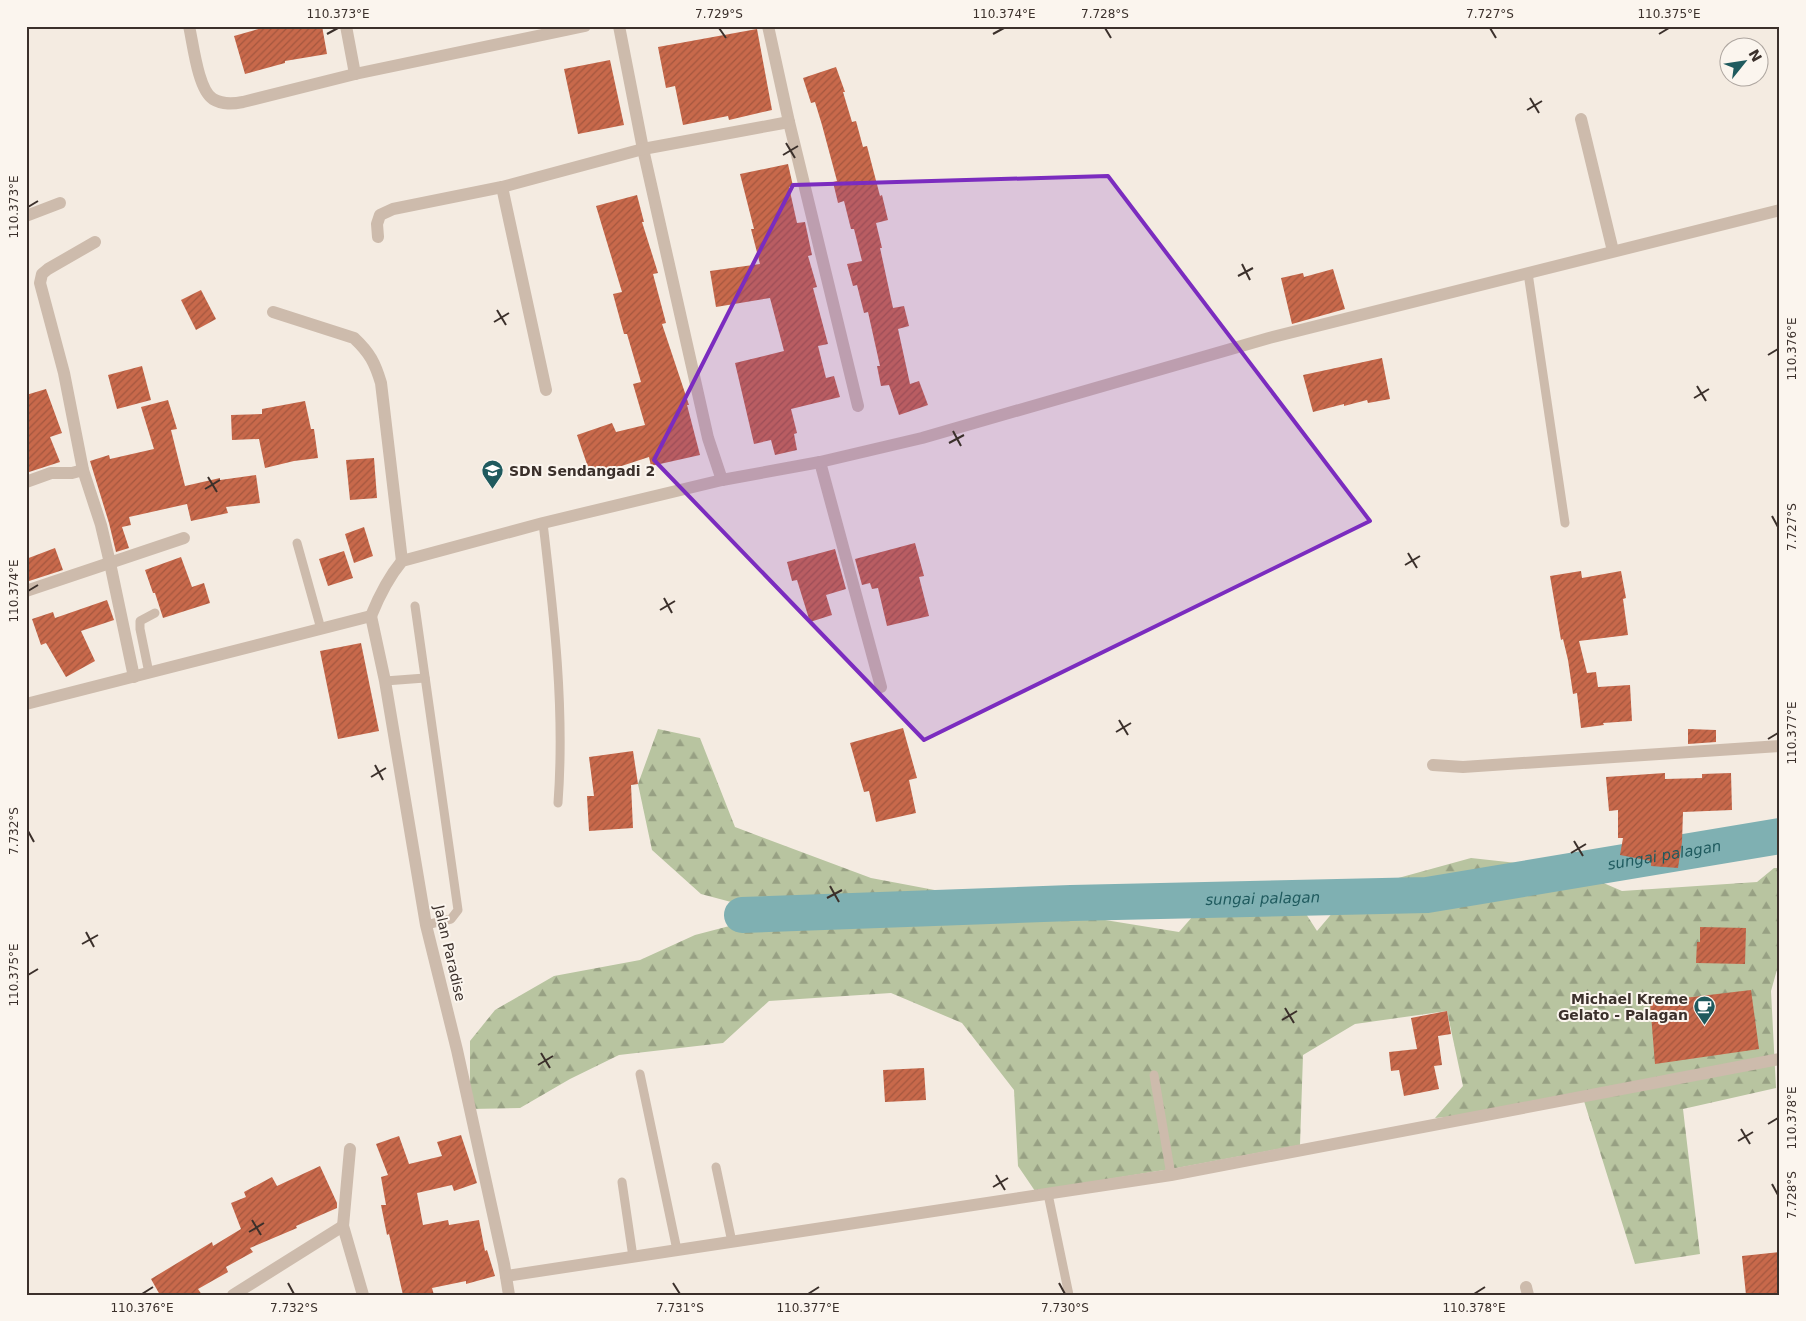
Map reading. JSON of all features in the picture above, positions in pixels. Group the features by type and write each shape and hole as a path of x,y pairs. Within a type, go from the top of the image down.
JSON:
{"street":[{"path":"189,26 203,86 212,98 228,104 243,102 355,74 585,26"},
{"path":"346,26 355,74"},
{"path":"619,26 643,149 708,438 722,480"},
{"path":"768,26 789,122 858,406"},
{"path":"1581,119 1613,251"},
{"path":"378,237 377,224 380,215 393,209 502,187 643,149 789,122"},
{"path":"502,187 546,390"},
{"path":"26,216 60,203"},
{"path":"26,704 371,616 380,594 402,561 543,523 722,480 820,462 922,438 1270,338 1780,210"},
{"path":"95,242 48,269 42,274 40,282 64,373 83,470 101,526 110,563 134,676"},
{"path":"272,312 354,338 363,346 375,362 381,383 402,561"},
{"path":"820,462 881,687"},
{"path":"26,482 51,473 72,473 83,470"},
{"path":"26,591 184,538"},
{"name":"Jalan Paradise","path":"371,616 385,682 426,925 457,1050 509,1295"},
{"path":"1433,765 1463,766 1780,746"},
{"path":"506,1276 1171,1175 1780,1059"},
{"path":"350,1149 343,1226 363,1295"},
{"path":"233,1295 343,1226"}],"lane":[{"path":"1528,273 1565,523"},
{"path":"543,523 556,637 561,737 558,803"},
{"path":"297,544 321,629"},
{"path":"415,606 458,910 451,919 426,925"},
{"path":"149,673 140,621 155,613"},
{"path":"385,682 425,678"},
{"path":"640,1074 677,1250"},
{"path":"1154,1074 1171,1175"},
{"path":"716,1166 732,1242"},
{"path":"622,1182 633,1257"},
{"path":"1048,1194 1069,1295"}],"highlighted area":[{"path":"1108,176 1370,521 924,740 654,460 793,185"}],"green space":[{"path":"658,729 700,738 735,827 871,878 1025,907 1179,932 1207,900 1290,889 1317,931 1351,891 1471,858 1571,869 1622,891 1757,882 1774,868 1780,868 1780,959 1771,991 1776,1088 1683,1109 1700,1254 1635,1264 1584,1101 1523,1110 1435,1118 1463,1086 1447,1011 1355,1024 1303,1055 1300,1145 1177,1168 1035,1191 1018,1166 1014,1090 962,1023 891,993 769,1001 723,1043 619,1055 570,1079 520,1108 470,1109 470,1041 495,1010 554,976 640,960 695,935 776,914 701,894 652,850 638,784"}],"building":[{"path":"269,26 322,26 327,54 285,61 285,63 245,74 234,36"},
{"path":"757,29 772,110 729,120 728,116 683,125 675,86 666,88 658,47"},
{"path":"610,60 624,125 578,134 564,69"},
{"path":"836,67 845,92 843,92 852,122 856,121 863,147 867,146 888,220 876,223 893,308 904,306 909,326 898,329 910,384 919,381 928,405 899,415 889,385 881,386 877,366 880,366 868,312 864,313 857,285 853,286 847,264 862,261 854,229 851,229 844,201 838,203 833,182 837,181 822,125 815,102 811,103 803,78"},
{"path":"788,164 793,186 789,187 797,223 805,222 812,255 808,256 817,287 813,288 828,344 818,346 826,378 834,376 840,397 791,409 797,433 794,434 797,450 775,455 771,440 754,444 735,363 784,351 770,298 716,307 710,271 760,264 751,229 754,229 740,174"},
{"path":"637,195 644,222 642,222 658,273 653,274 666,323 662,324 689,405 687,405 700,455 651,466 649,457 591,476 577,435 612,423 616,432 645,425 633,384 641,382 627,334 624,334 613,294 622,292 596,206"},
{"path":"1333,269 1345,309 1292,324 1281,278 1303,273 1304,277"},
{"path":"201,290 216,319 196,330 181,300"},
{"path":"1382,358 1390,399 1368,403 1367,400 1313,412 1303,375"},
{"path":"142,366 151,400 117,409 108,375"},
{"path":"46,389 62,433 50,437 60,462 26,473 26,395"},
{"path":"168,400 177,429 171,430 185,486 220,478 220,480 256,475 260,503 226,507 228,513 191,521 187,504 129,517 131,525 122,527 129,548 116,552 90,461 109,455 110,459 154,449 141,407"},
{"path":"305,401 311,429 314,429 318,458 294,461 265,468 259,439 232,440 231,415 262,414 262,409"},
{"path":"374,458 377,498 350,500 346,460"},
{"path":"364,527 373,556 354,563 345,534"},
{"path":"915,543 924,576 919,577 929,616 887,626 878,588 872,589 870,583 862,585 855,559"},
{"path":"55,548 63,570 26,582 26,559"},
{"path":"835,549 846,589 826,595 832,615 810,622 797,580 792,581 787,562"},
{"path":"344,551 353,578 328,586 319,559"},
{"path":"181,557 192,587 204,583 210,603 163,618 145,570"},
{"path":"1581,571 1582,578 1621,571 1626,598 1623,599 1628,635 1579,641 1587,673 1596,672 1598,687 1630,685 1632,721 1603,723 1604,725 1581,728 1577,693 1573,694 1568,660 1563,639 1561,640 1550,576"},
{"path":"107,600 114,620 81,631 95,661 66,677 46,643 41,645 32,619 53,612 55,618"},
{"path":"361,643 379,731 338,739 320,651"},
{"path":"903,728 917,778 909,780 916,813 876,822 869,791 864,792 850,743"},
{"path":"1688,729 1716,730 1716,742 1688,744"},
{"path":"633,751 638,784 631,785 633,828 589,831 587,796 594,796 589,757"},
{"path":"1665,773 1665,779 1702,778 1702,774 1731,773 1732,810 1683,812 1682,842 1678,868 1651,866 1651,861 1620,855 1623,838 1618,838 1618,810 1609,811 1606,777"},
{"path":"1700,927 1746,928 1745,964 1696,963 1697,942 1700,942"},
{"name":"Michael Kreme Gelato - Palagan","path":"1751,990 1759,1049 1655,1064 1650,1002"},
{"path":"1447,1011 1451,1034 1438,1036 1442,1065 1434,1066 1439,1089 1404,1096 1399,1070 1391,1071 1389,1052 1417,1049 1411,1018"},
{"path":"924,1068 926,1100 885,1102 883,1070"},
{"path":"461,1135 477,1183 454,1191 452,1185 417,1193 423,1225 448,1220 449,1225 479,1220 485,1251 487,1250 495,1276 466,1284 466,1281 432,1288 434,1295 403,1295 381,1205 386,1205 381,1177 388,1175 376,1144 399,1136 409,1164 442,1156 437,1142"},
{"path":"320,1166 337,1203 337,1208 250,1248 253,1252 226,1267 228,1272 198,1289 202,1295 160,1295 151,1279 212,1242 213,1246 241,1229 231,1203 246,1197 244,1192 272,1177 277,1186"},
{"path":"1780,1252 1780,1295 1746,1295 1742,1256"}],"waterway":[{"name":"sungai palagan","path":"742,915 1071,903 1427,895 1780,836"}],"place":[{"name":"SDN Sendangadi 2","path":"493,490"},
{"name":"Michael Kreme Gelato - Palagan","path":"1704,1026"}]}
